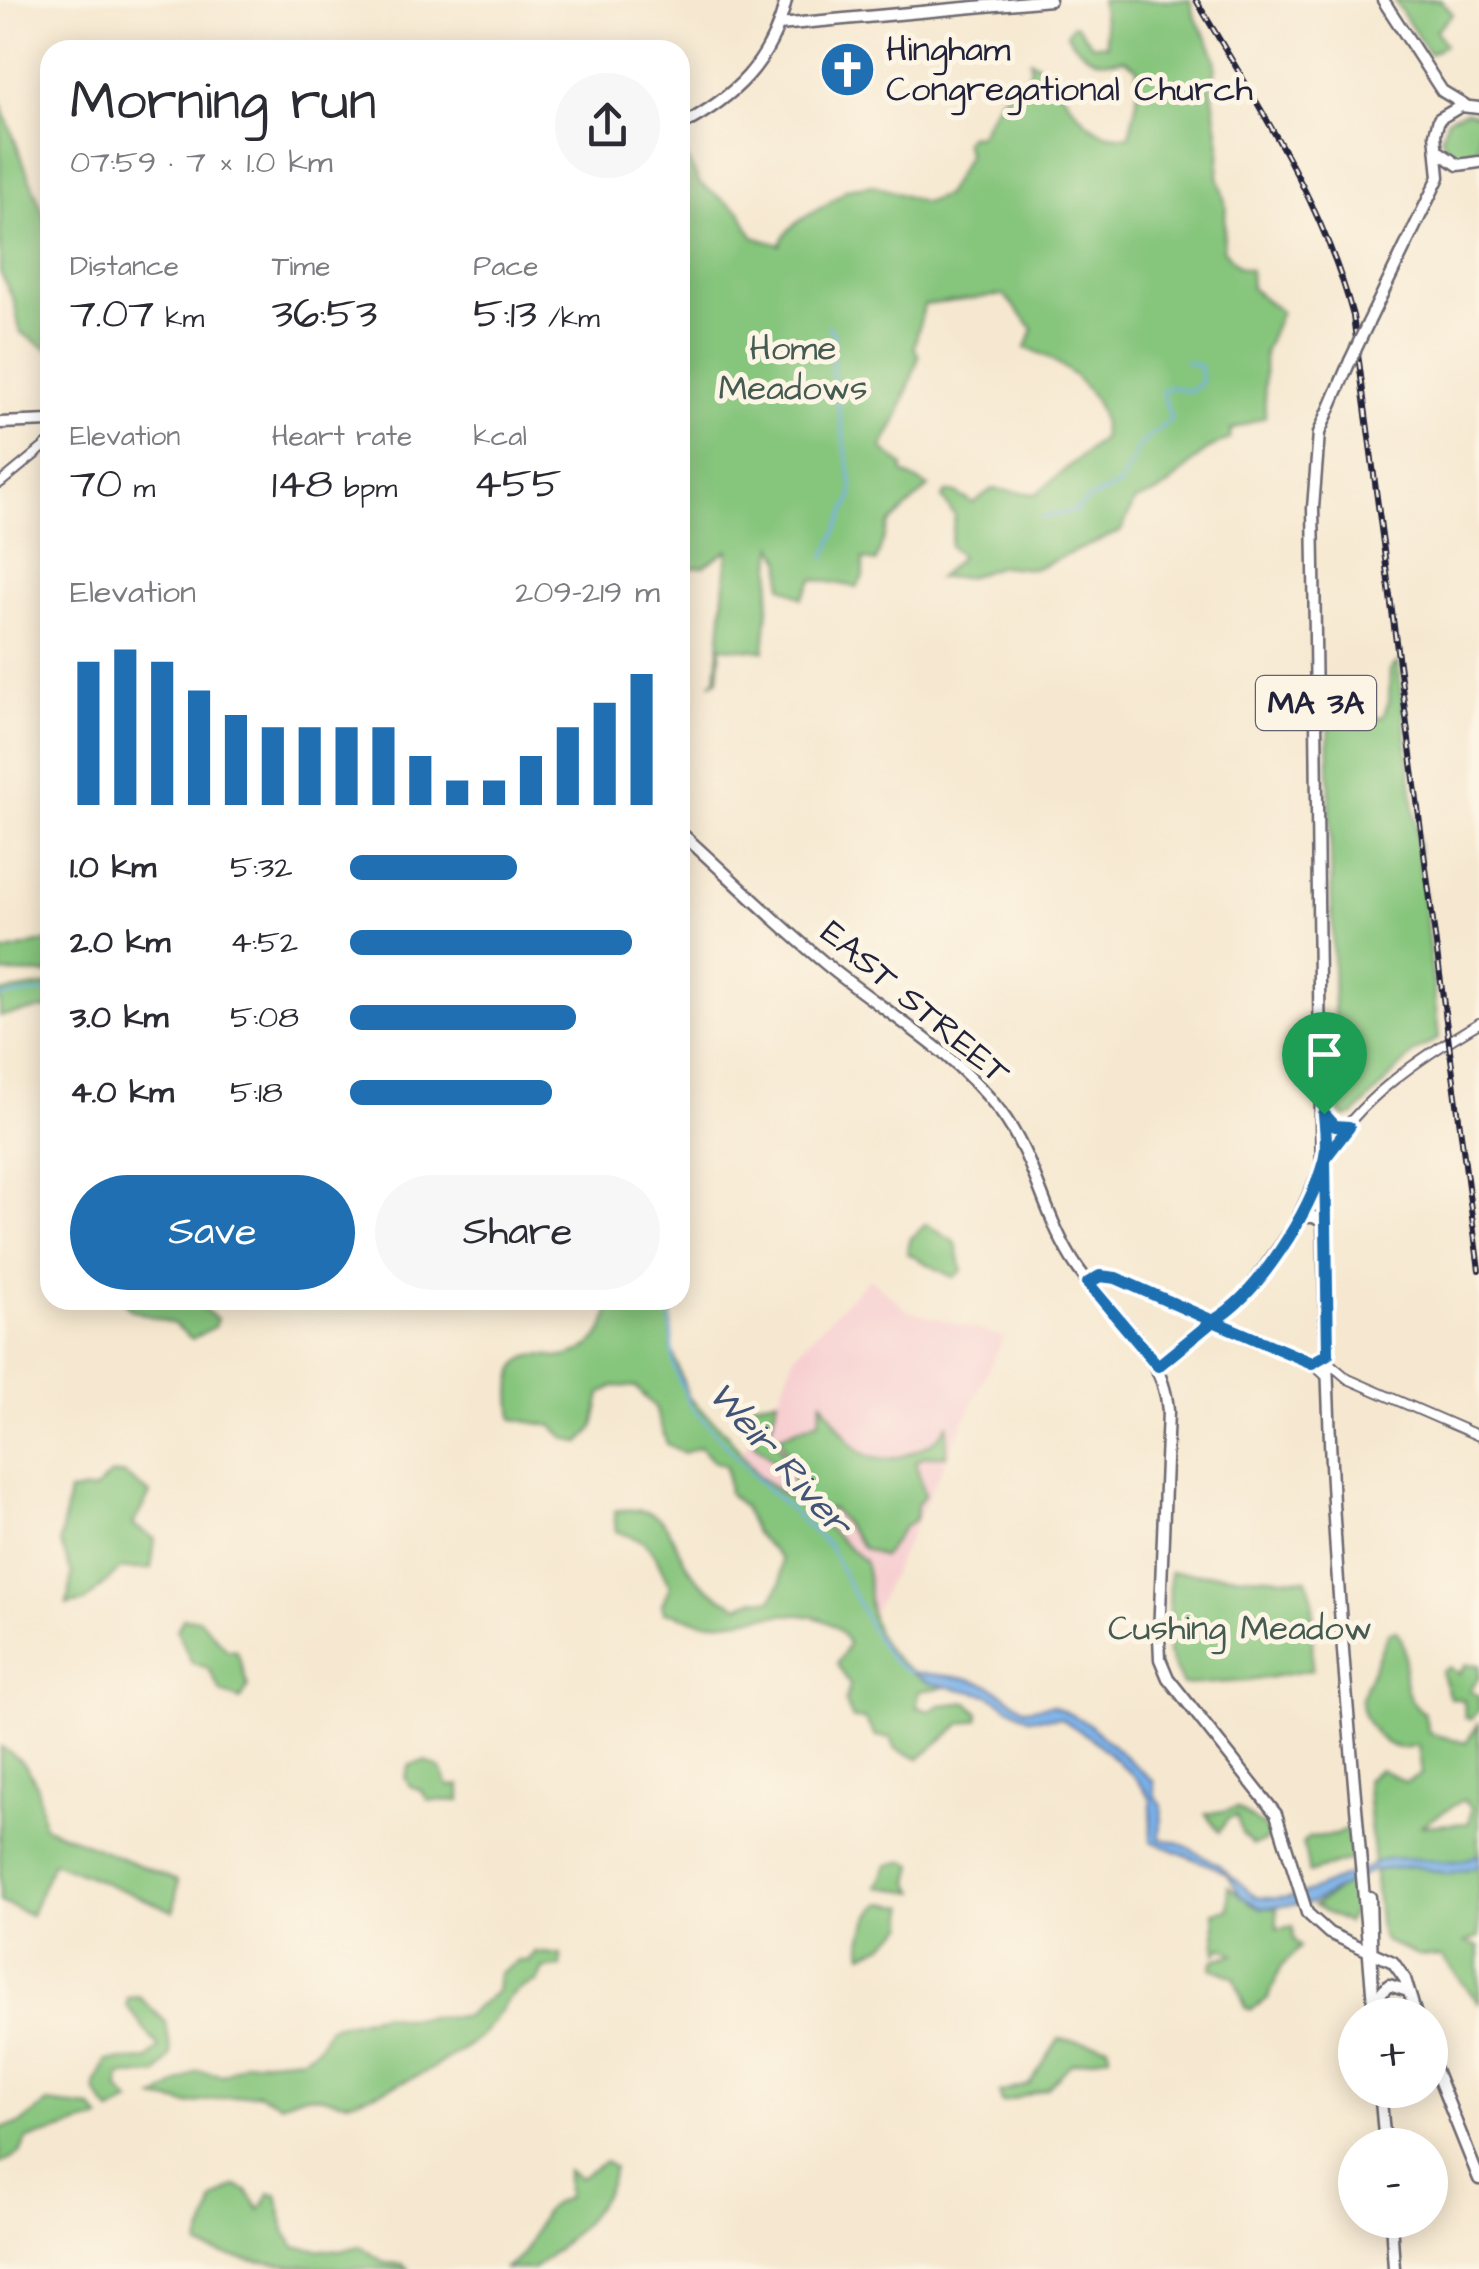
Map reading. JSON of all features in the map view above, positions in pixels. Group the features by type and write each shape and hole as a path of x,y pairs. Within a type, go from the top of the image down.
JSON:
{"main road":[{"path":"690,120 728,98 751,77 779,25 786,0"},
{"path":"779,25 1050,0"},
{"path":"1383,0 1442,91 1479,108"},
{"name":"MA 3A","path":"1374,1998 1333,1502 1313,474 1324,416 1439,178 1435,134 1442,115 1442,91"},
{"path":"1442,115 1466,105"},
{"path":"1439,151 1458,165 1478,164"},
{"name":"MA 3A","path":"1439,178 1458,165"},
{"path":"0,423 40,421"},
{"name":"EAST STREET","path":"690,841 778,924 948,1058 992,1102 1021,1144 1058,1235 1088,1283 1158,1366 1168,1411 1161,1664 1276,1814 1307,1913 1329,1933 1370,1948 1396,1966 1411,1998"},
{"path":"1158,1366 1246,1294 1299,1218 1325,1158"},
{"path":"1299,1218 1314,1217 1326,1224"},
{"path":"1381,1998 1389,1986 1409,1991"},
{"path":"1448,2103 1479,2180"},
{"path":"1392,2238 1394,2269"}],"street":[{"path":"0,483 40,450"},
{"path":"1325,1158 1349,1127 1421,1057 1479,1023"},
{"path":"1324,1114 1335,1126 1349,1127"},
{"path":"1088,1283 1100,1276 1116,1278 1312,1363 1329,1382 1348,1379"},
{"path":"1312,1363 1328,1358 1348,1379 1479,1436"}],"shaded area":[{"path":"869,1278 909,1311 1004,1337 871,1618 768,1483 736,1461 782,1390 795,1354"}],"green space":[{"name":"Home Meadows","path":"1101,0 1190,0 1213,52 1216,61 1211,83 1220,145 1218,175 1226,206 1223,249 1238,267 1250,270 1251,288 1281,312 1264,352 1265,417 1231,430 1230,439 1202,454 1165,488 1135,501 1121,531 1033,569 1001,566 967,577 938,578 961,557 950,546 955,516 942,498 946,493 954,492 973,503 992,489 1036,494 1102,439 1102,423 1098,408 1080,382 1053,361 1026,348 1033,329 1004,295 924,305 914,347 919,356 898,417 882,448 903,466 903,473 929,487 888,525 876,562 863,559 863,577 857,587 813,579 802,598 782,586 782,561 774,545 764,651 721,647 718,680 710,684 716,679 728,550 704,566 690,568 690,164 700,184 741,212 753,237 780,245 799,221 846,189 874,185 924,203 945,195 968,155 964,142 968,136 979,135 999,100 1030,73 1030,60 1096,129 1129,136 1137,100 1137,68 1125,59 1106,61 1092,57 1067,34 1072,25 1077,26 1092,44 1107,45"},
{"path":"1394,0 1441,0 1453,14 1436,30 1445,45 1429,54"},
{"path":"0,102 40,204 40,345 20,332 14,301 0,272"},
{"path":"1466,111 1479,115 1479,155 1466,159 1449,153 1441,136 1448,118"},
{"path":"1398,662 1439,1038 1415,1052 1354,1115 1344,1117 1336,1106 1328,718 1383,717 1389,701 1390,670"},
{"path":"40,943 40,974 0,973 0,953"},
{"path":"40,987 40,1010 0,1016 0,993"},
{"path":"926,1224 956,1243 962,1271 954,1278 907,1253 911,1238"},
{"path":"132,1310 205,1310 217,1319 214,1327 192,1339 174,1324"},
{"path":"609,1310 671,1310 673,1352 688,1397 726,1433 758,1476 816,1518 864,1561 872,1617 884,1646 904,1666 947,1687 919,1691 917,1707 930,1711 940,1705 968,1702 979,1713 978,1720 961,1724 919,1759 896,1749 891,1738 876,1736 864,1719 853,1719 845,1702 850,1685 837,1664 848,1644 838,1629 823,1620 785,1615 709,1622 664,1612 662,1604 670,1586 655,1555 643,1541 616,1531 614,1511 636,1510 662,1521 691,1572 738,1606 754,1599 772,1600 781,1582 781,1559 755,1533 743,1506 729,1494 726,1466 713,1461 700,1447 684,1453 667,1444 655,1408 636,1387 614,1386 601,1394 594,1427 581,1443 565,1438 553,1426 513,1419 512,1382 517,1365 536,1355 564,1357 583,1350 598,1337"},
{"path":"778,1399 770,1430 785,1457 783,1468 757,1446 741,1411 751,1403"},
{"path":"822,1401 858,1449 880,1459 895,1458 925,1446 938,1438 948,1423 946,1456 925,1456 915,1462 925,1494 917,1505 916,1519 903,1528 883,1557 863,1548 833,1509 813,1507 793,1490 792,1464 779,1436 819,1421"},
{"path":"124,1474 150,1494 133,1525 155,1539 151,1569 120,1569 85,1602 67,1605 72,1574 60,1542 69,1492 94,1490 110,1475"},
{"name":"Cushing Meadow","path":"1170,1572 1307,1579 1313,1600 1312,1670 1248,1681 1183,1685 1168,1654"},
{"path":"183,1618 200,1619 227,1650 237,1651 248,1687 240,1700 221,1692 208,1668 192,1663 177,1630"},
{"path":"1396,1631 1402,1641 1405,1682 1413,1703 1424,1713 1429,1733 1466,1743 1479,1723 1479,1938 1466,1942 1479,1947 1479,2003 1442,1957 1418,1955 1384,1941 1380,1932 1366,1779 1380,1769 1405,1782 1422,1774 1418,1745 1402,1748 1386,1742 1372,1730 1361,1705 1388,1633","holes":["1463,1800 1472,1808 1469,1823 1420,1826"]},
{"path":"1466,1664 1479,1665 1479,1677 1470,1691 1479,1696 1479,1711 1471,1719 1465,1718 1464,1700 1450,1698 1441,1672 1449,1667 1459,1674"},
{"path":"0,1747 22,1762 34,1779 43,1826 178,1881 174,1911 53,1862 31,1915 0,1902"},
{"path":"425,1761 441,1769 448,1786 460,1785 460,1801 428,1800 421,1790 410,1786 405,1777 410,1765"},
{"path":"1237,1808 1269,1831 1266,1841 1253,1845 1242,1834 1237,1816 1228,1818 1219,1832 1206,1814"},
{"path":"1348,1829 1352,1859 1309,1873 1303,1843 1309,1837 1336,1835"},
{"path":"906,1861 914,1865 910,1883 916,1892 878,1887 888,1865"},
{"path":"1354,1879 1355,1904 1347,1923 1314,1906"},
{"path":"1228,1886 1254,1905 1277,1909 1277,1929 1293,1926 1294,1940 1300,1947 1280,1968 1269,1998 1251,2010 1246,2009 1234,1977 1211,1968 1214,1960 1235,1954 1222,1947 1216,1953 1214,1912 1229,1909"},
{"path":"883,1903 906,1906 906,1925 884,1945 863,1954 866,1925"},
{"path":"535,1952 561,1955 561,1967 543,1969 537,1982 517,1991 485,2031 467,2046 425,2072 374,2094 346,2102 306,2095 281,2104 258,2093 187,2104 155,2098 197,2071 224,2075 245,2062 303,2057 318,2047 329,2027 382,2014 401,2018 465,2016 497,1991 499,1973 519,1961 528,1961"},
{"path":"139,1997 166,2022 171,2055 157,2074 120,2075 119,2089 130,2102 111,2113 95,2090 106,2061 148,2059 159,2048 127,2006 128,1998"},
{"path":"1059,2039 1108,2045 1109,2055 1071,2064 1047,2089 1002,2103 999,2093 1029,2085"},
{"path":"47,2103 92,2108 101,2119 27,2139 20,2153 0,2164 0,2128 20,2124"},
{"path":"605,2161 614,2168 609,2183 582,2224 533,2269 504,2269 520,2257 548,2208 567,2197 567,2170 580,2178"},
{"path":"236,2186 247,2191 260,2210 270,2193 277,2194 285,2231 295,2247 339,2251 360,2246 385,2263 403,2264 408,2269 274,2264 199,2247 213,2201"}],"water":[{"path":"910,1672 966,1678 991,1686 1025,1709 1052,1705 1086,1722 1153,1781 1155,1796 1162,1805 1160,1839 1178,1842 1219,1865 1256,1897 1299,1895 1386,1859 1457,1861 1479,1854 1479,1866 1447,1874 1413,1866 1371,1871 1312,1903 1261,1908 1241,1896 1228,1875 1151,1841 1151,1799 1137,1779 1094,1740 1060,1718 1028,1718 988,1695 930,1683"}],"waterway":[{"path":"824,559 852,497 832,369 834,335 828,325"},
{"path":"1041,518 1078,510 1087,500 1119,486 1140,445 1171,419 1162,391 1171,387 1190,391 1201,382 1200,366 1185,361"},
{"name":"Weir River","path":"0,997 40,992"},
{"name":"Weir River","path":"670,1310 674,1366 690,1405 753,1475 829,1546 873,1633 892,1661 912,1673"}],"railway":[{"path":"1196,0 1306,192 1340,273 1353,316 1479,1270"}],"place":[{"name":"Hingham Congregational Church","path":"847,69"}],"route":[{"path":"1324,1114 1325,1158 1301,1214 1250,1290 1222,1316 1213,1321 1112,1276 1088,1283 1158,1366 1213,1321 1312,1363 1328,1354 1325,1158 1349,1127 1335,1126 1324,1114"}]}
